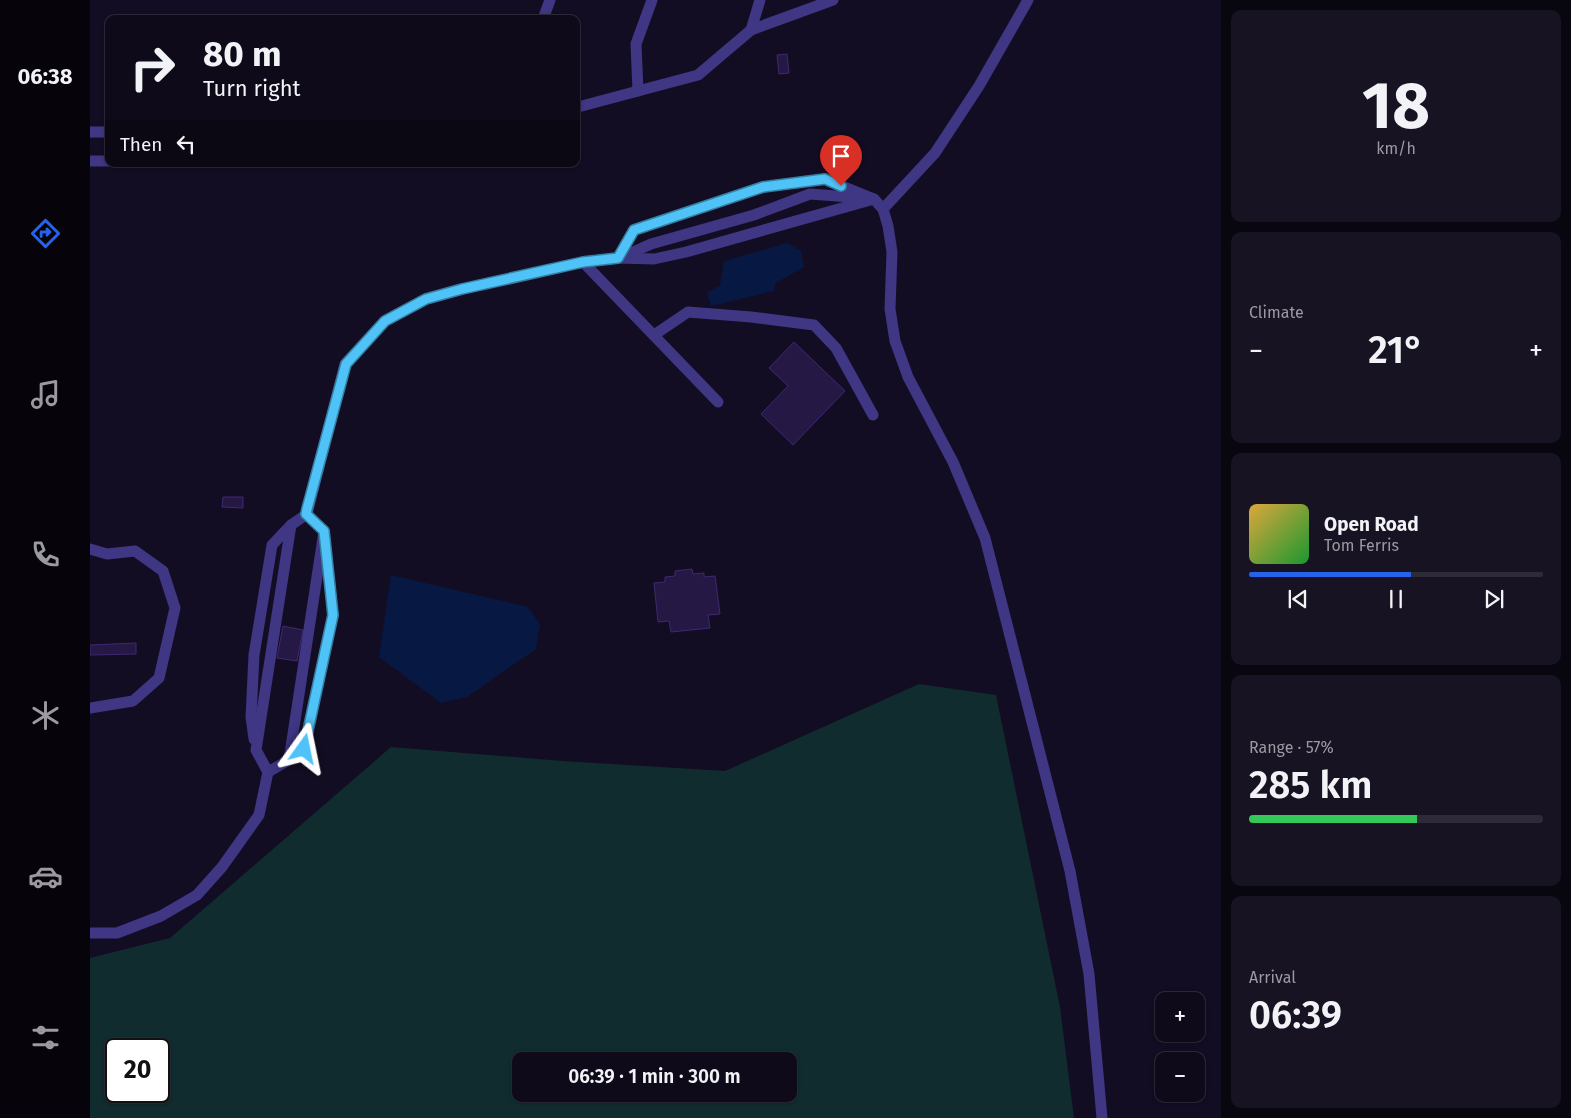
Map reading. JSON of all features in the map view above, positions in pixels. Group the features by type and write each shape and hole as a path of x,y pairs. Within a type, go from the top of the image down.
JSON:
{"lane":[{"path":"544,15 550,0"},
{"path":"638,91 636,44 652,0"},
{"path":"751,30 760,0"},
{"path":"580,106 698,75 751,30 833,0"},
{"path":"883,209 935,154 979,86 1026,2"},
{"path":"90,132 105,132"},
{"path":"90,161 105,161"},
{"path":"618,258 634,230 763,187 825,179 874,199 883,209 892,252 890,310 895,341 908,377 953,462 986,538 1070,871 1089,974 1102,1118"},
{"path":"618,258 651,244 754,215 810,194 874,199"},
{"path":"90,933 117,933 161,916 197,895 222,867 259,815 268,772 256,750 251,717 254,656 272,545 291,525 306,514 346,364 385,321 426,299 462,289 583,262 618,258 654,260 874,199"},
{"path":"583,262 718,402"},
{"path":"654,335 688,312 814,325 836,348 872,415"},
{"path":"268,772 304,749 333,615 324,531 306,514"},
{"path":"256,750 291,525"},
{"path":"289,760 324,531"},
{"path":"90,549 108,554 135,551 163,571 175,608 159,678 133,702 90,708"}],"green space":[{"path":"919,684 996,695 1060,1007 1074,1118 90,1118 90,958 170,938 391,747 562,761 725,771"}],"water":[{"path":"787,243 801,251 804,267 776,283 774,291 711,306 707,293 720,285 724,261"},
{"path":"391,575 528,607 540,624 536,649 467,697 441,703 379,657"}],"building":[{"path":"787,54 789,73 779,74 777,55"},
{"path":"794,342 845,391 793,445 761,414 788,386 769,368"},
{"path":"223,497 243,497 243,508 222,507"},
{"path":"692,569 693,574 704,573 704,577 715,576 720,614 708,615 710,628 671,632 669,621 658,622 654,583 665,582 665,577 675,576 675,571"},
{"path":"283,626 303,630 297,661 277,658"},
{"path":"136,643 136,654 90,655 90,645"}],"route":[{"path":"304,749 333,615 324,531 306,514 346,364 385,321 426,299 462,289 583,262 618,258 634,230 763,187 825,179 841,186"}]}
